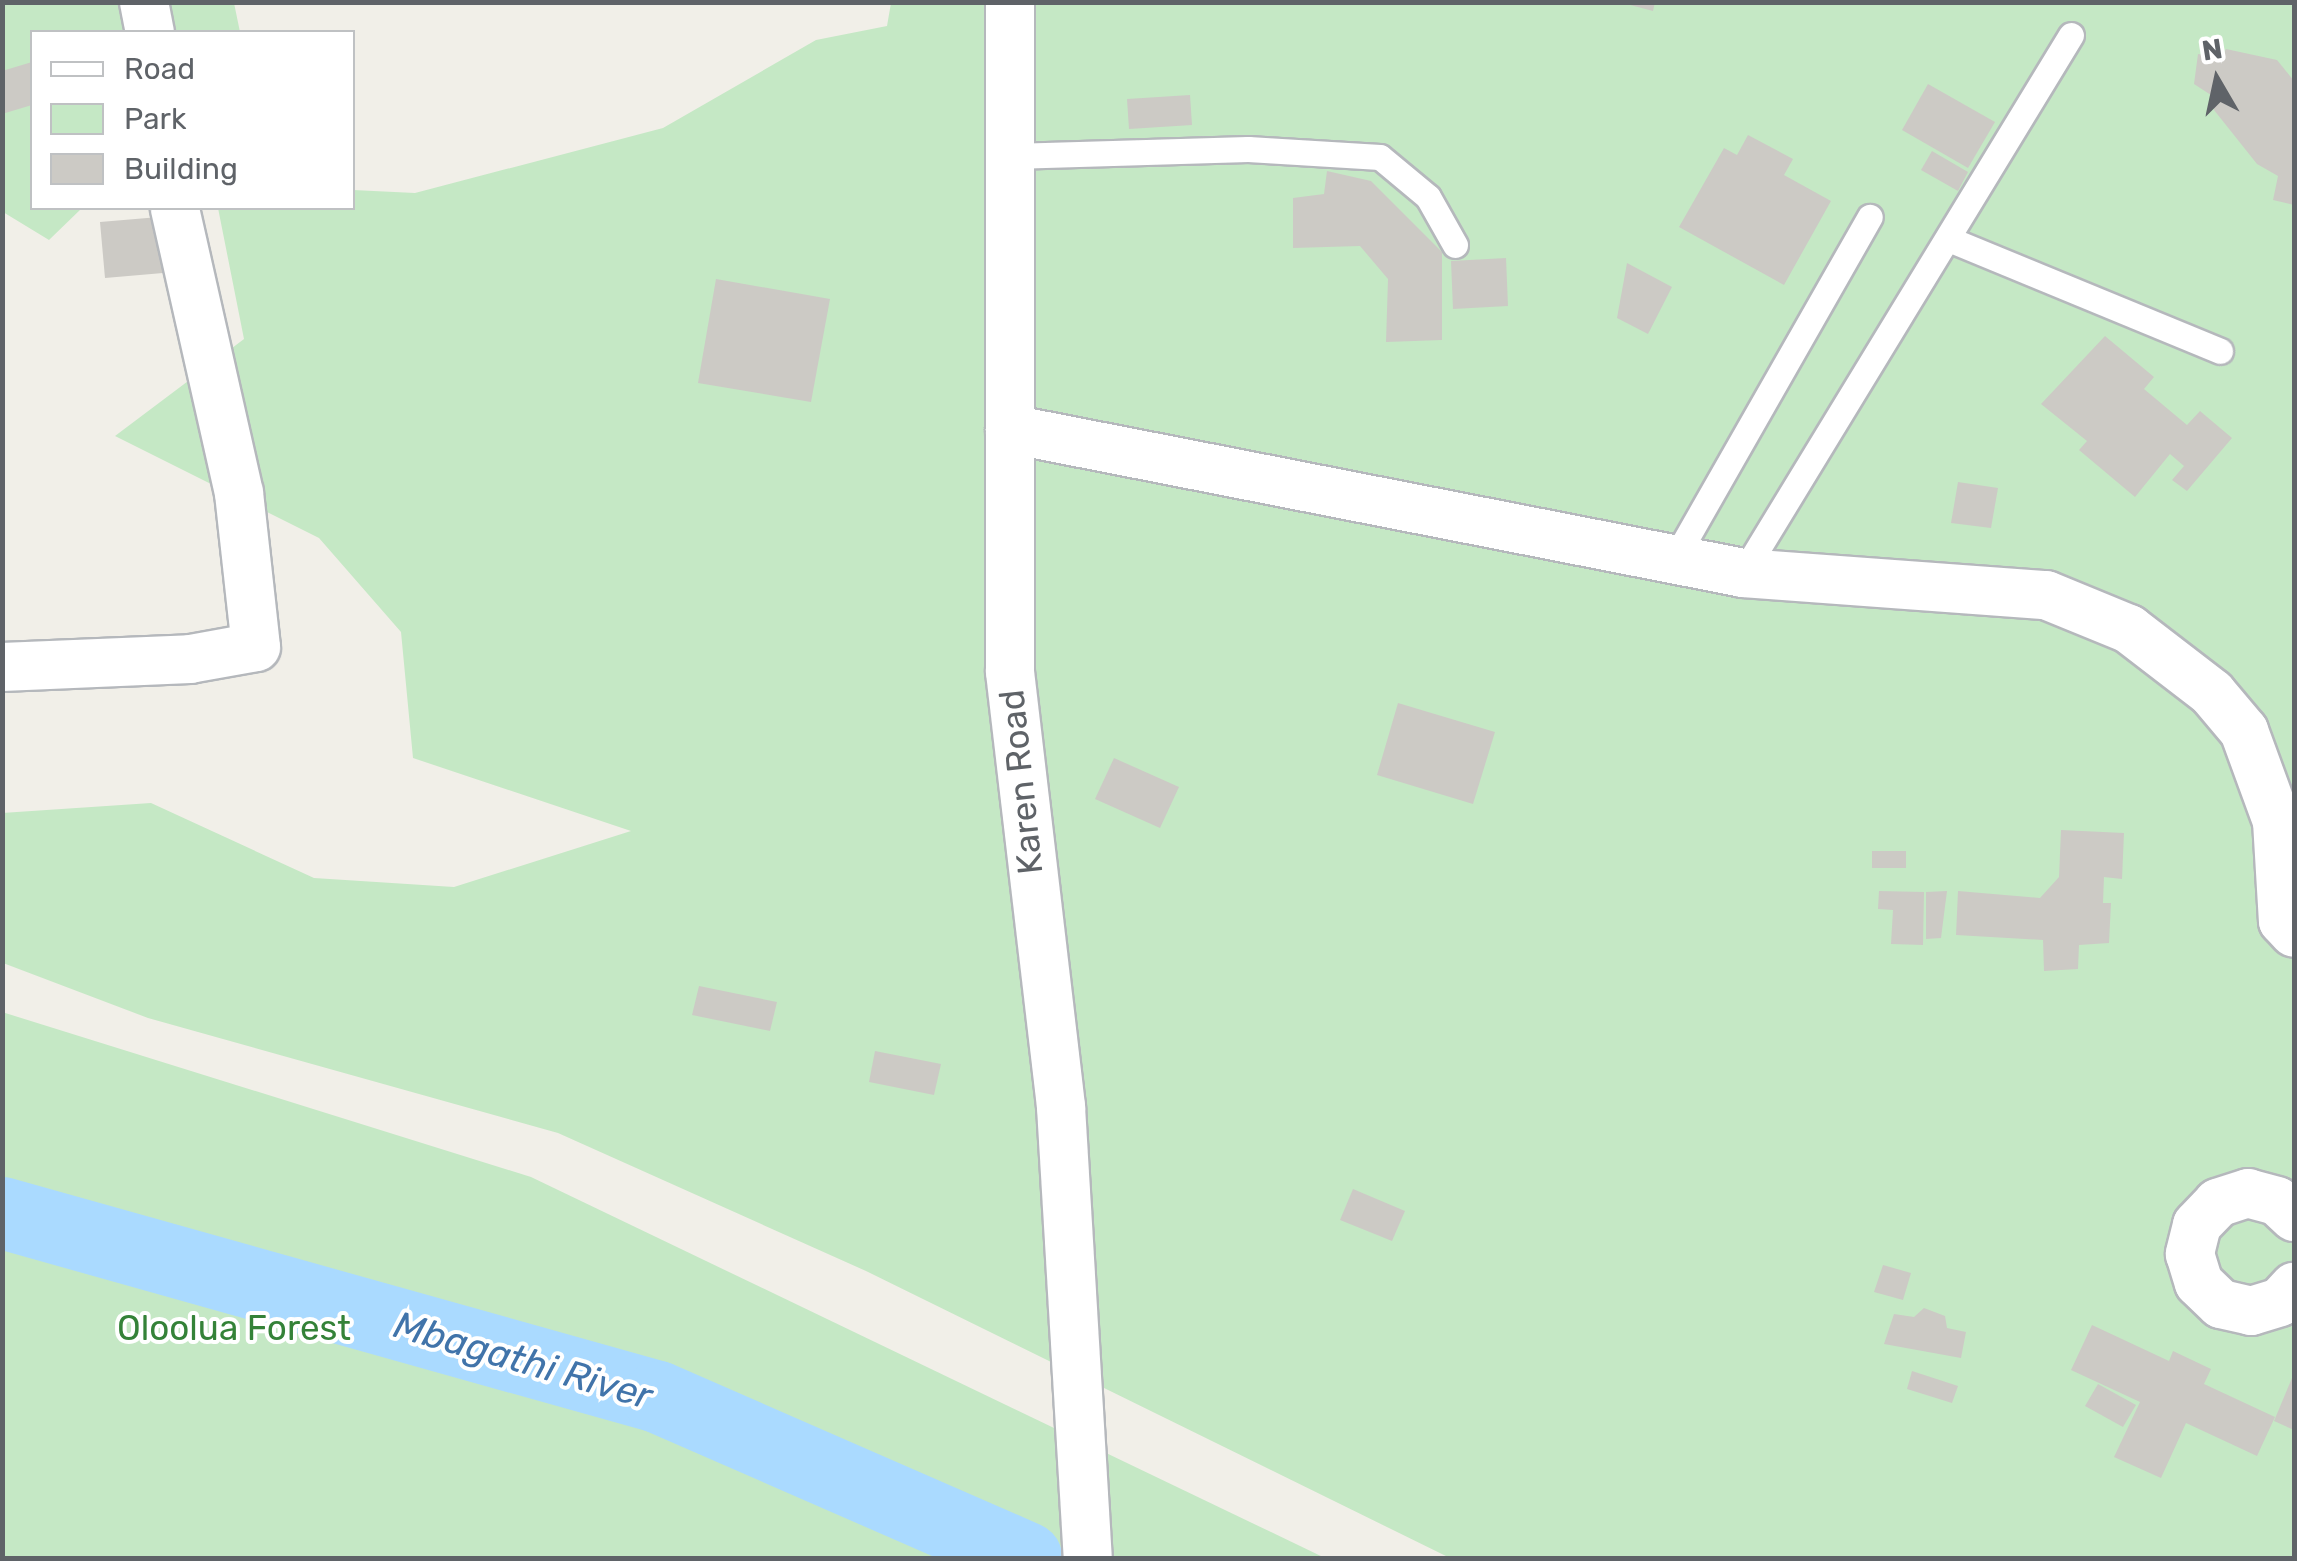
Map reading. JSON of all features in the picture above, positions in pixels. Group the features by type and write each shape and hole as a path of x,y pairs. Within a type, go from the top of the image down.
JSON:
{"street":[{"path":"144,2 150,30"},
{"name":"Karen Road","path":"1010,2 1010,672 1061,1107 1088,1556"},
{"path":"2,667 190,659 256,648 240,493 175,210"},
{"path":"1010,429 1742,573 2046,595 2128,630 2212,693 2244,731 2277,822 2283,920 2294,934"},
{"path":"2289,1200 2248,1193 2218,1203 2197,1225 2190,1254 2199,1283 2221,1304 2251,1311 2280,1302 2294,1287"}],"lane":[{"path":"1742,573 1951,240 2071,35"},
{"path":"1011,156 1248,149 1380,156 1428,197 1455,246"},
{"path":"1674,560 1870,216"},
{"path":"1951,240 2220,351"}],"green space":[{"path":"2,3 234,3 240,30 30,30 30,210 80,210 49,240 3,212"},
{"path":"891,3 2294,3 2294,1558 1450,1558 866,1271 558,1133 148,1018 3,963 2,813 151,803 314,878 454,887 631,831 413,758 401,632 319,538 115,436 244,339 218,210 355,210 355,190 415,193 663,128 816,40 887,26"},
{"name":"Oloolua Forest","path":"2,1012 531,1177 1325,1558 3,1558"}],"building":[{"path":"1619,2 1655,2 1653,11"},
{"path":"2226,49 2277,60 2294,81 2294,205 2273,200 2278,176 2257,164 2214,110 2214,97 2194,84 2198,54 2222,57"},
{"path":"30,63 30,106 2,114 2,71"},
{"path":"1928,84 1995,122 1968,168 1902,130"},
{"path":"1190,95 1192,125 1129,129 1127,99"},
{"path":"1748,135 1793,159 1784,175 1831,201 1784,285 1679,227 1724,148 1737,155"},
{"path":"1932,151 1968,172 1958,191 1921,170"},
{"path":"1327,171 1371,181 1442,252 1442,340 1386,342 1388,279 1360,246 1293,248 1293,198 1324,194"},
{"path":"159,217 163,273 105,278 100,222"},
{"path":"1506,258 1508,306 1453,309 1451,261"},
{"path":"1627,263 1672,287 1648,334 1617,318"},
{"path":"716,279 830,299 811,402 698,383"},
{"path":"2105,336 2154,377 2144,389 2187,425 2200,411 2232,438 2187,491 2172,480 2184,466 2170,454 2135,497 2079,450 2087,441 2041,404"},
{"path":"1958,482 1998,488 1991,528 1951,523"},
{"path":"1398,703 1495,732 1473,804 1377,775"},
{"path":"1114,758 1179,787 1160,828 1095,799"},
{"path":"2061,830 2124,833 2122,879 2104,877 2103,903 2111,903 2109,943 2079,945 2078,969 2044,971 2043,940 1956,935 1958,891 2040,898 2059,877"},
{"path":"1872,851 1906,851 1906,868 1872,868"},
{"path":"1879,891 1924,892 1923,945 1891,944 1893,910 1878,909"},
{"path":"1947,891 1941,938 1926,939 1926,892"},
{"path":"699,986 777,1002 770,1031 692,1015"},
{"path":"875,1051 941,1064 934,1095 869,1082"},
{"path":"1353,1189 1405,1211 1392,1241 1340,1220"},
{"path":"1883,1265 1911,1273 1903,1300 1874,1292"},
{"path":"1924,1308 1945,1316 1947,1328 1966,1332 1961,1358 1884,1344 1894,1314 1914,1317"},
{"path":"2092,1325 2169,1361 2173,1351 2211,1369 2204,1384 2275,1417 2257,1456 2186,1423 2161,1478 2114,1457 2140,1402 2071,1370"},
{"path":"1912,1371 1958,1386 1952,1403 1907,1389"},
{"path":"2294,1379 2294,1430 2274,1421"},
{"path":"2098,1384 2136,1405 2123,1427 2085,1406"}],"waterway":[{"name":"Mbagathi River","path":"2,1213 658,1397 1026,1558"}]}
